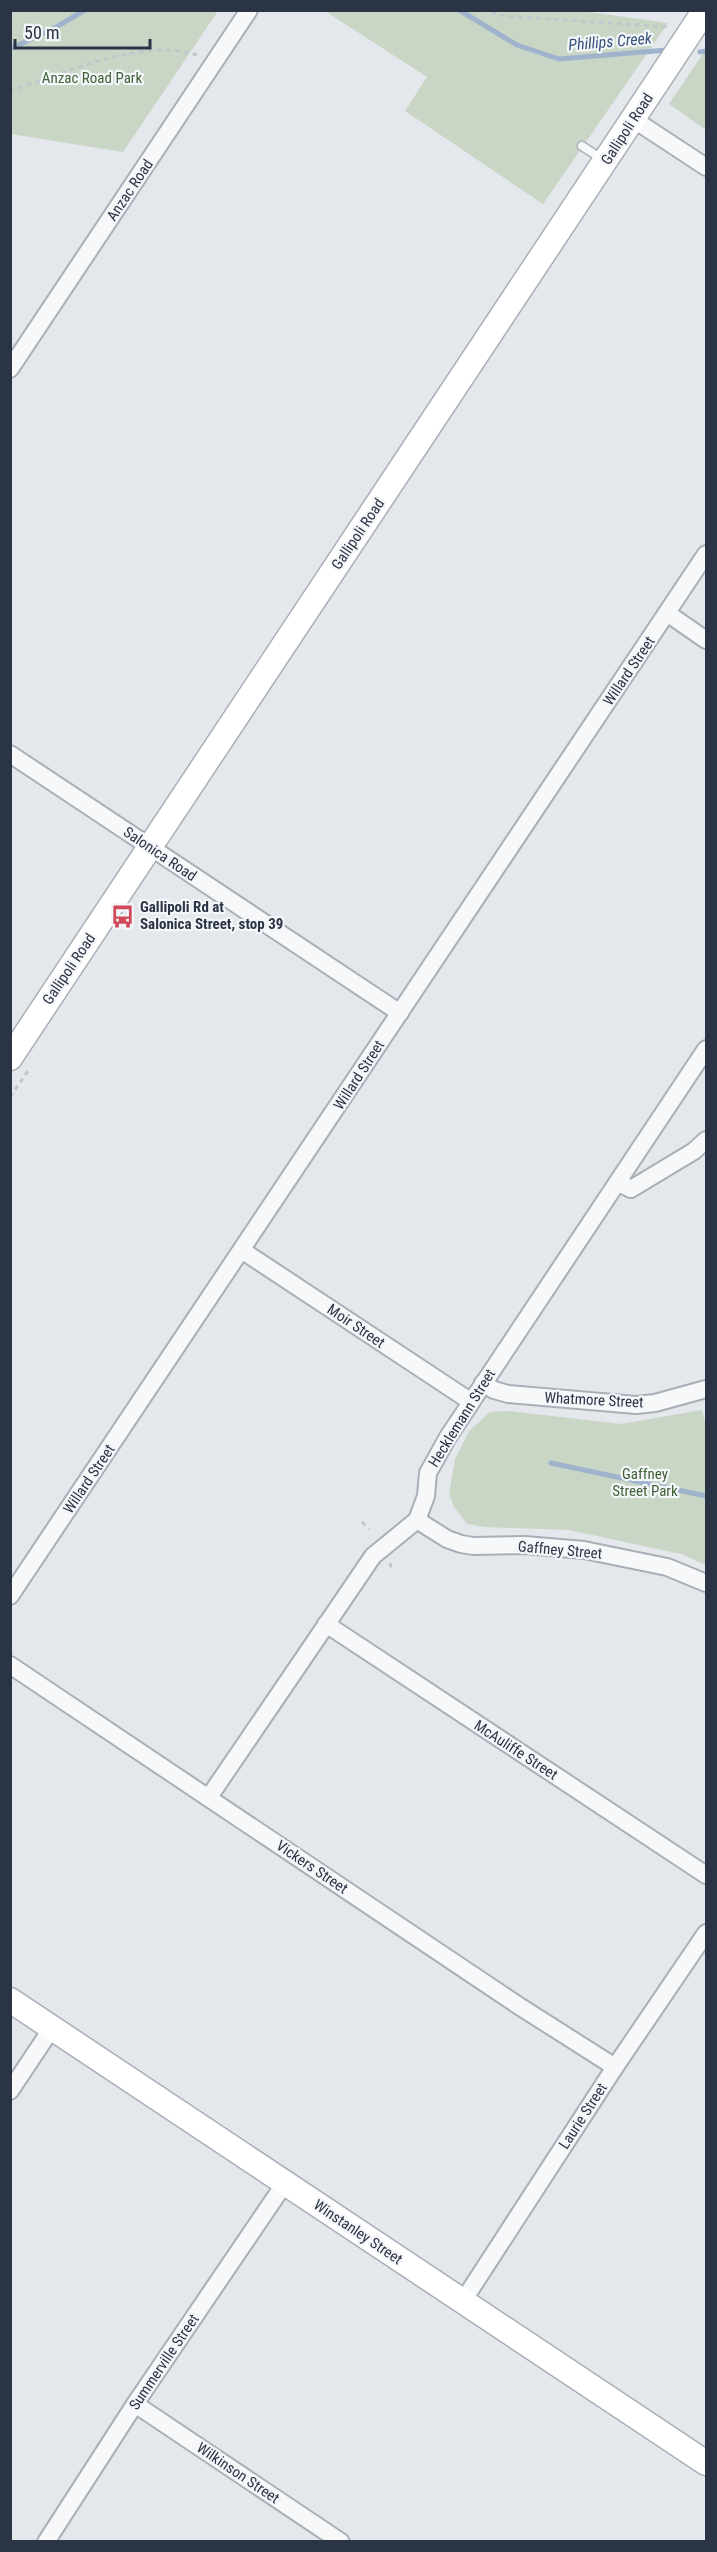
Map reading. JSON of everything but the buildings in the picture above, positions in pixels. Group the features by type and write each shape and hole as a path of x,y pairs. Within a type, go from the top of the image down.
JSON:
{"street":[{"name":"Anzac Road","path":"10,369 249,10"},
{"name":"Gallipoli Road","path":"10,1058 705,10"},
{"path":"633,119 706,166"},
{"name":"Willard Street","path":"10,1596 243,1251 706,554"},
{"path":"667,613 706,640"},
{"name":"Salonica Road","path":"10,754 400,1013"},
{"name":"Hecklemann Street","path":"417,1520 424,1506 428,1473 470,1401 619,1183 706,1049"},
{"path":"619,1183 630,1189 694,1150 706,1140"},
{"name":"Moir Street","path":"243,1251 470,1401"},
{"name":"Whatmore Street","path":"483,1383 494,1390 508,1394 636,1405 655,1403 706,1389"},
{"path":"209,1797 373,1556 417,1520"},
{"name":"Gaffney Street","path":"417,1520 447,1539 461,1544 473,1546 525,1545 584,1550 667,1568 706,1583"},
{"name":"McAuliffe Street","path":"326,1624 706,1875"},
{"name":"Vickers Street","path":"10,1665 491,1987 615,2067"},
{"name":"Laurie Street","path":"463,2301 615,2067 706,1933"},
{"name":"Winstanley Street","path":"10,2000 706,2463"},
{"path":"10,2091 52,2028"},
{"name":"Summerville Street","path":"46,2541 135,2404 285,2183"},
{"name":"Wilkinson Street","path":"135,2404 341,2541"}],"lane":[{"path":"582,146 606,161"}],"path":[{"path":"483,10 505,16 670,27"},
{"path":"10,91 140,51 160,49 180,52 205,58 214,64"},
{"path":"362,1522 369,1529"}],"green space":[{"path":"575,10 668,23 543,204 405,111 427,77 325,11"},
{"name":"Anzac Road Park","path":"10,11 218,11 123,152 11,134"},
{"path":"706,49 706,130 669,104"},
{"name":"Gaffney Street Park","path":"702,1410 706,1424 706,1565 681,1554 569,1530 484,1527 467,1524 454,1507 449,1494 455,1459 469,1431 490,1412 509,1411 621,1424"}],"waterway":[{"name":"Phillips Creek","path":"10,49 85,10"},
{"name":"Phillips Creek","path":"459,10 517,45 559,59 667,50"},
{"name":"Phillips Creek","path":"700,52 706,51"},
{"path":"551,1463 706,1496"}],"place":[{"name":"Gallipoli Rd at Salonica Street, stop 39","path":"122,916"}]}
